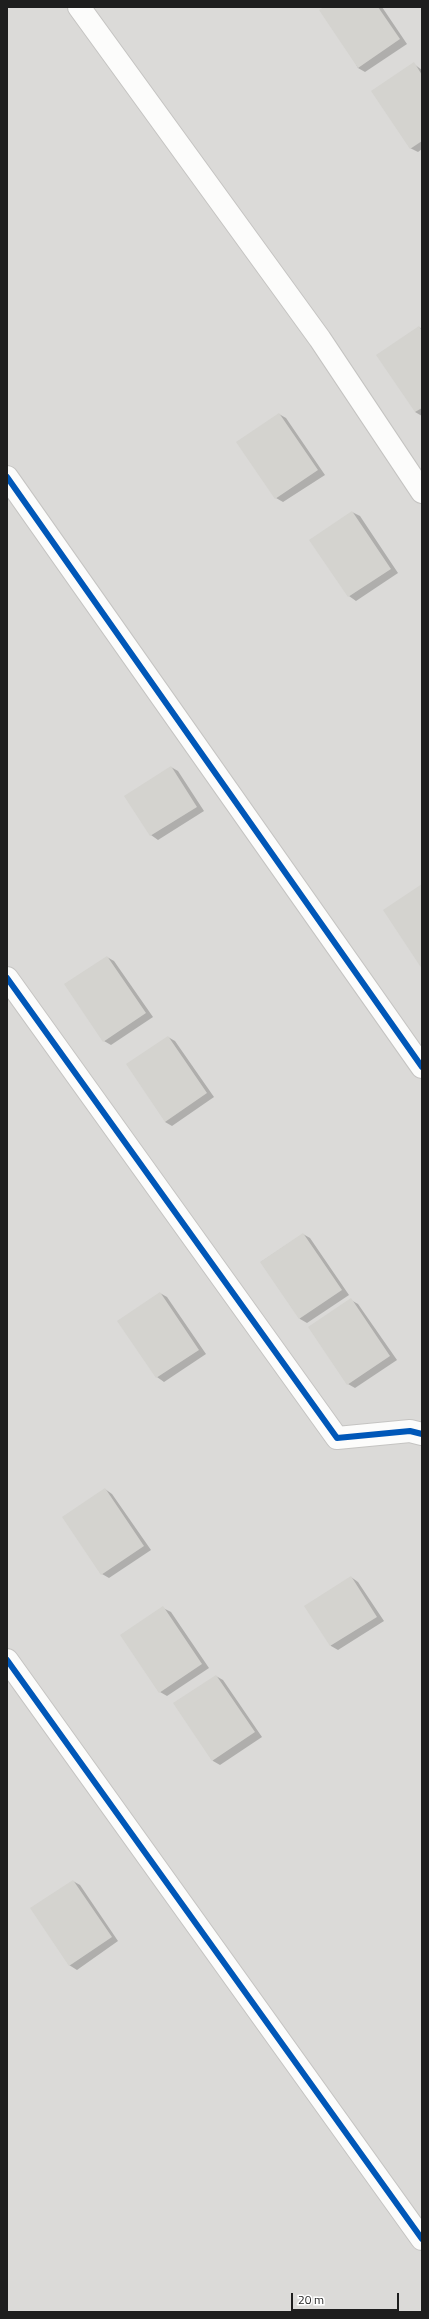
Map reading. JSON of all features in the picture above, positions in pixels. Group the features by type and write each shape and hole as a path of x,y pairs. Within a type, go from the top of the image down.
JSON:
{"street":[{"path":"79,7 320,339 422,492"},
{"path":"7,477 422,1067"},
{"path":"7,978 337,1438 410,1431 422,1434"},
{"path":"7,1660 422,2238"}],"shaded area":[{"path":"7,7 422,7 422,2312 7,2312"}],"building":[{"path":"324,7 378,7 400,39 358,68 319,10"},
{"path":"414,62 422,75 422,141 410,149 371,91"},
{"path":"419,326 422,331 422,408 415,412 376,355"},
{"path":"279,413 318,470 275,499 236,442"},
{"path":"352,511 391,569 348,597 309,540"},
{"path":"171,766 197,807 150,836 124,796"},
{"path":"422,884 422,969 383,910"},
{"path":"107,956 146,1013 103,1042 64,984"},
{"path":"168,1036 207,1093 165,1122 126,1064"},
{"path":"303,1233 342,1290 299,1319 260,1262"},
{"path":"160,1292 199,1350 156,1378 117,1321"},
{"path":"351,1298 390,1356 347,1385 308,1327"},
{"path":"105,1488 144,1546 101,1575 62,1517"},
{"path":"351,1576 377,1617 330,1646 304,1606"},
{"path":"163,1606 202,1664 159,1693 120,1635"},
{"path":"216,1675 255,1732 212,1761 173,1703"},
{"path":"73,1880 112,1937 69,1966 30,1908"}],"cycle path":[{"path":"7,477 422,1067"},
{"path":"7,978 337,1438 410,1431 422,1434"},
{"path":"7,1660 422,2239"}]}
